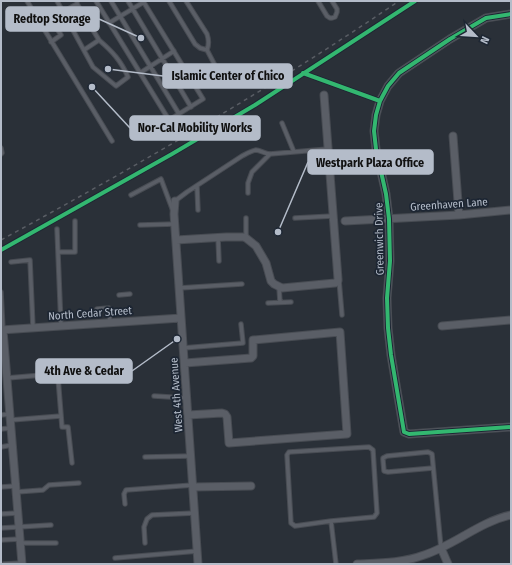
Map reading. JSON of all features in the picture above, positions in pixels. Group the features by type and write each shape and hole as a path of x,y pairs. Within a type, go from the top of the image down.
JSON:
{"street":[{"name":"Greenwich Drive","path":"511,14 486,18 450,39 399,73 388,86 380,101 374,131 376,149 386,194 389,219 390,261 387,298 388,328 404,432 409,434 511,427"},
{"path":"176,240 218,237 246,238 256,246 266,263 272,281 279,287 335,284 338,279 324,95"},
{"path":"453,136 460,215"},
{"name":"West 4th Avenue","path":"175,201 174,214 198,564"},
{"name":"Greenhaven Lane","path":"345,221 460,215 511,210"},
{"name":"North Cedar Street","path":"2,330 181,318"},
{"path":"442,326 511,320"},
{"path":"2,330 22,564"},
{"path":"184,363 250,358 253,356 253,340 340,332 347,434 229,443 227,417 225,414 188,414"},
{"path":"193,486 251,486"},
{"path":"357,564 407,560 424,555 441,548 492,520 511,515"},
{"path":"441,548 448,564"}],"lane":[{"path":"27,1 112,141"},
{"path":"57,1 63,12 84,50 93,67 116,86 128,77 122,63 108,47 99,40 77,2 63,12"},
{"path":"96,1 109,24 169,120 203,99 143,2 109,24"},
{"path":"111,1 179,114"},
{"path":"128,1 191,107"},
{"path":"169,1 196,44 200,48 207,50 220,74"},
{"path":"186,1 207,34 209,46 207,50"},
{"path":"318,1 327,16 330,18 336,15 337,12 337,9 332,1"},
{"path":"35,16 45,10 62,35 51,42"},
{"path":"84,50 99,40"},
{"path":"140,73 174,51"},
{"path":"282,123 294,152"},
{"path":"1,148 1,154"},
{"path":"175,201 242,156 256,150 270,154 328,149"},
{"path":"248,193 248,183 252,172 270,154"},
{"path":"131,195 161,178 174,214"},
{"path":"197,186 198,210"},
{"path":"295,218 333,216"},
{"path":"246,218 246,238"},
{"path":"58,252 75,252 75,221"},
{"path":"140,225 175,224"},
{"path":"57,229 62,326"},
{"path":"218,237 219,261"},
{"path":"12,262 30,260 33,328"},
{"path":"338,279 342,315"},
{"path":"179,288 242,284"},
{"path":"279,287 280,302"},
{"path":"1,292 2,330"},
{"path":"119,294 130,294"},
{"path":"268,303 291,302"},
{"path":"97,309 109,308 110,323"},
{"path":"184,348 243,343 241,324"},
{"path":"58,365 62,427 68,427 72,462"},
{"path":"7,378 90,371"},
{"path":"154,396 187,398"},
{"path":"1,415 10,417 61,416"},
{"path":"1,429 11,428"},
{"path":"1,447 12,445"},
{"path":"369,447 373,450 377,513 374,517 331,521 295,526 292,523 287,455 289,452 369,447"},
{"path":"434,468 388,472 384,471 383,458 387,456 428,452 432,454 434,468 441,548"},
{"path":"145,457 191,456"},
{"path":"1,487 43,490 49,485 80,483"},
{"path":"124,504 124,494 126,490 193,486"},
{"path":"1,514 18,513"},
{"path":"145,543 144,527 147,519 152,515 195,513"},
{"path":"331,521 336,564"},
{"path":"1,528 51,525"},
{"path":"1,540 56,543"},
{"path":"115,558 198,551"},
{"path":"4,564 22,564"}],"railway":[{"path":"1,240 103,184 253,95 302,65 399,1"}],"cycle path":[{"path":"1,250 172,154 255,105 415,1"},
{"path":"511,14 486,18 450,39 399,73 388,86 380,101 374,131 376,149 386,194 389,219 390,261 387,298 388,328 404,432 409,434 511,427"},
{"path":"303,73 380,101"}],"place":[{"name":"Redtop Storage","path":"141,38"},
{"name":"Islamic Center of Chico","path":"108,69"},
{"name":"Nor-Cal Mobility Works","path":"92,87"},
{"name":"Westpark Plaza Office","path":"278,232"},
{"name":"4th Ave & Cedar","path":"177,339"}]}
